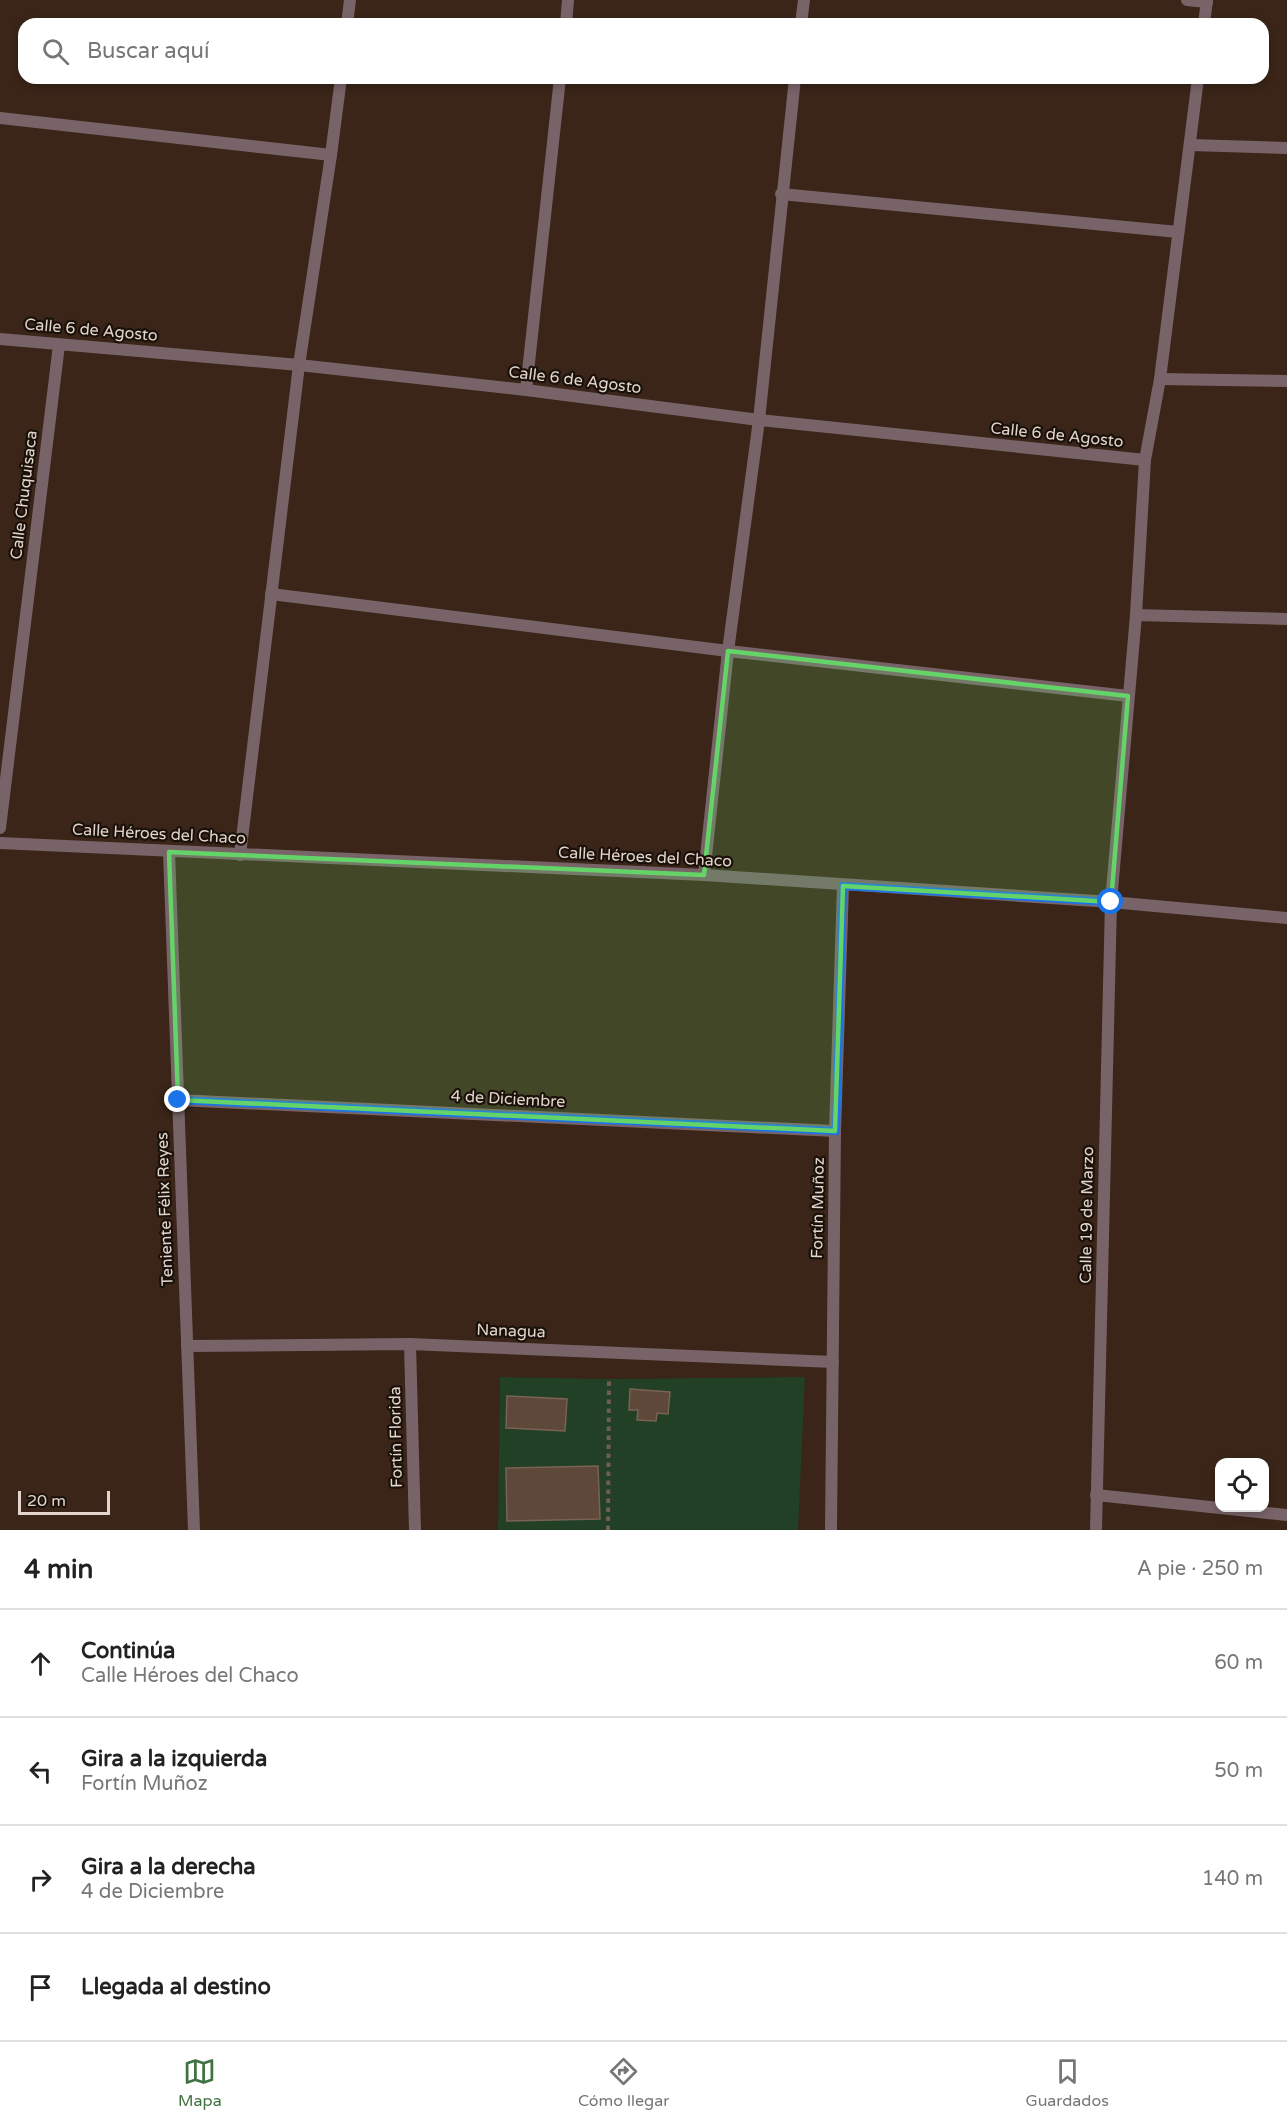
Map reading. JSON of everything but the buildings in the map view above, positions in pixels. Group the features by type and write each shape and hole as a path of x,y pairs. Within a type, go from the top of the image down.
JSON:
{"street":[{"path":"348,18 350,0"},
{"path":"566,18 568,0"},
{"path":"802,18 804,0"},
{"path":"1187,0 1207,1 1205,18"},
{"path":"240,855 299,365 340,84"},
{"path":"526,390 559,84"},
{"path":"704,875 728,651 759,420 794,84"},
{"name":"Calle 19 de Marzo","path":"1096,1530 1111,902 1136,615 1145,460 1160,378 1197,84"},
{"path":"0,118 331,155"},
{"path":"1190,145 1287,148"},
{"path":"781,194 1178,232"},
{"name":"Calle 6 de Agosto","path":"0,339 299,365 526,390 759,420 1145,460"},
{"name":"Calle Chuquisaca","path":"0,828 59,345"},
{"path":"1160,378 1287,381"},
{"path":"271,594 728,651 1128,696"},
{"path":"1136,615 1287,619"},
{"name":"Calle Héroes del Chaco","path":"0,843 704,875 1111,902 1287,918"},
{"name":"Teniente Félix Reyes","path":"169,852 194,1530"},
{"name":"Fortín Muñoz","path":"831,1530 836,1131 843,886"},
{"name":"4 de Diciembre","path":"178,1100 836,1131"},
{"name":"Nanagua","path":"187,1346 410,1344 833,1362"},
{"name":"Fortín Florida","path":"410,1344 414,1530"},
{"path":"1096,1495 1287,1515"}],"path":[{"path":"608,1530 609,1379"}],"highlighted area":[{"path":"728,651 1128,696 1111,902 843,886 835,1131 178,1100 169,852 704,875"}],"green space":[{"path":"500,1377 609,1379 805,1377 798,1530 498,1530"}],"route":[{"path":"178,1100 836,1131 843,886 1111,902"}]}
